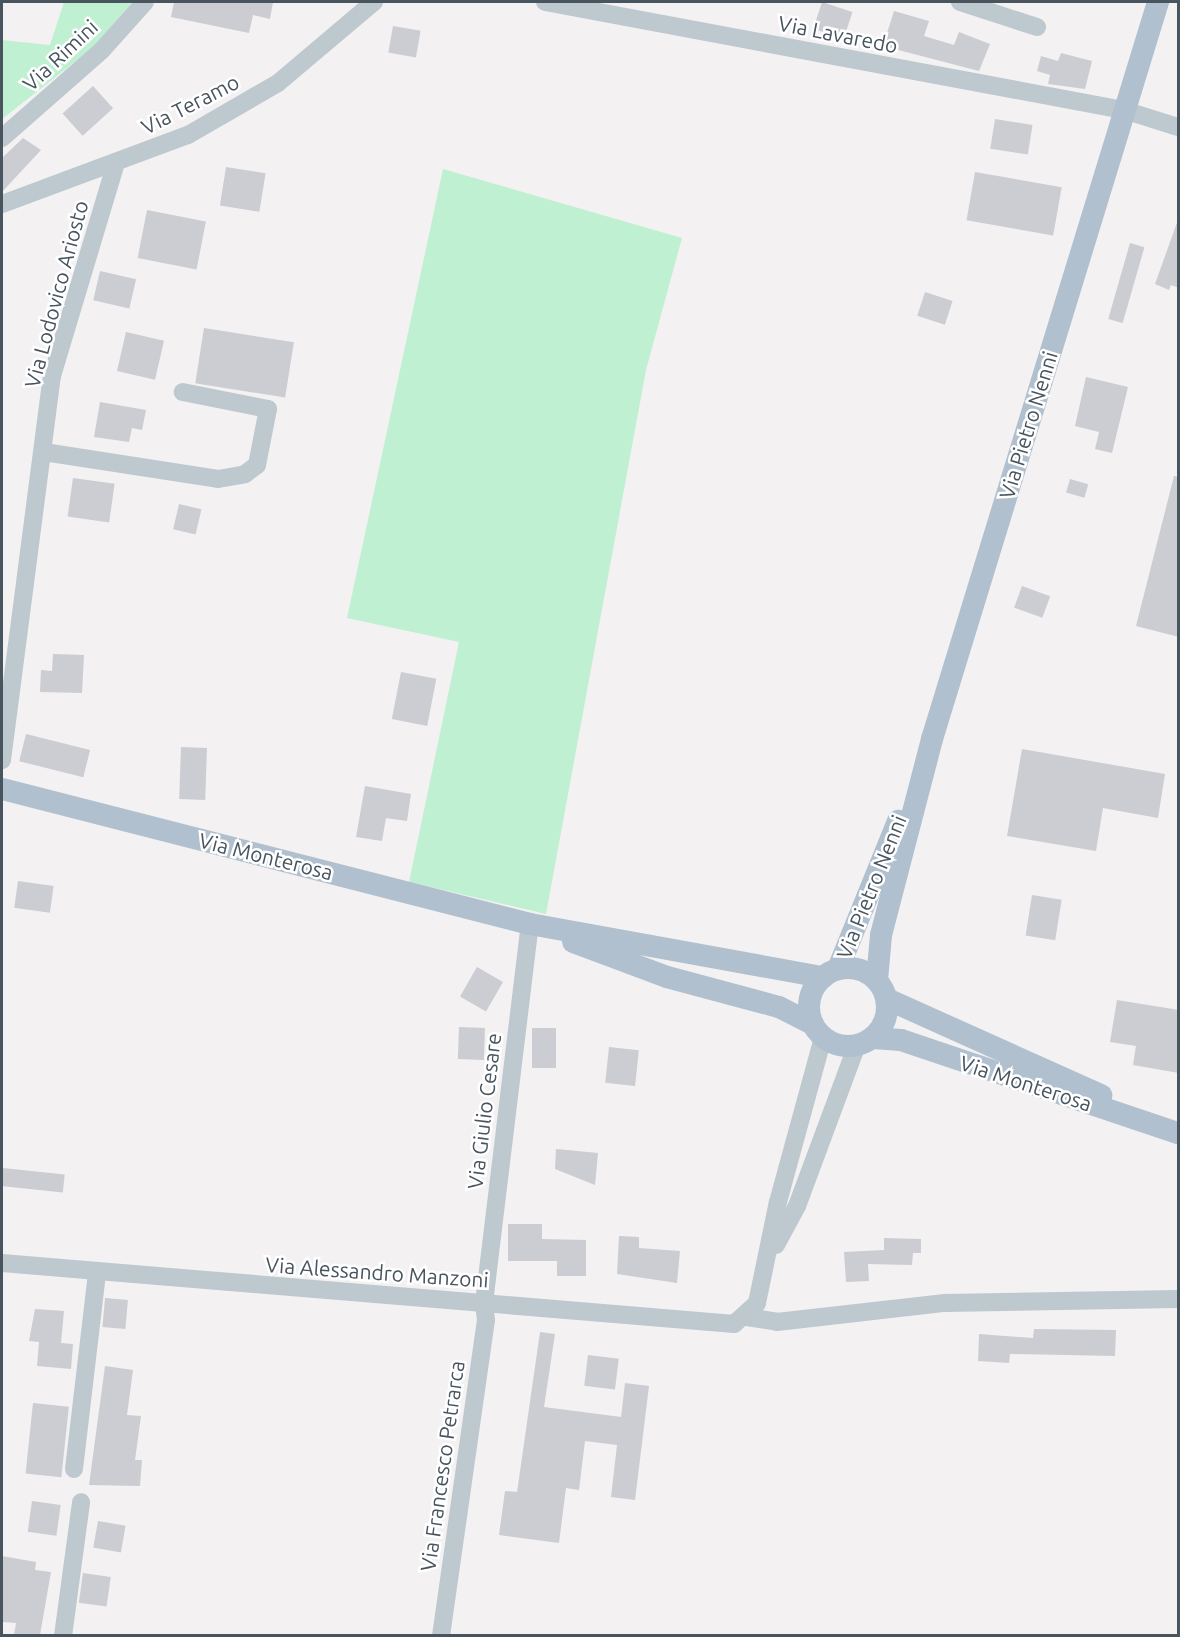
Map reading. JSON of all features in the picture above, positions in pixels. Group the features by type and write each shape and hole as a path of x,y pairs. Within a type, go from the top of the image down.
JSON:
{"main road":[{"name":"Via Pietro Nenni","path":"882,989 881,935 932,739 1158,2"},
{"name":"Via Pietro Nenni","path":"830,973 932,739"},
{"name":"Via Monterosa","path":"2,789 530,924 830,973"},
{"name":"Via Monterosa","path":"530,924 667,977 779,1007 818,1031"},
{"path":"866,972 882,989 887,1012 865,1042 818,1031 812,992 830,973 866,972"},
{"name":"Via Monterosa","path":"882,989 1179,1131"},
{"name":"Via Monterosa","path":"865,1042 901,1040 1179,1131"}],"street":[{"name":"Via Rimini","path":"2,138 102,50 145,2"},
{"name":"Via Teramo","path":"2,204 188,135 278,83 374,2"},
{"name":"Via Lavaredo","path":"545,2 1124,110 1179,127"},
{"path":"960,2 1037,27"},
{"name":"Via Lodovico Ariosto","path":"2,760 44,452 52,376 116,163"},
{"path":"44,452 218,479 246,474 257,465 268,409 183,392"},
{"name":"Via Giulio Cesare","path":"484,1303 530,924"},
{"path":"818,1031 778,1202 771,1255 757,1303 747,1317 777,1322 945,1304 1179,1299"},
{"path":"771,1255 797,1206 865,1042"},
{"name":"Via Alessandro Manzoni","path":"2,1263 96,1273 484,1303 720,1325 747,1317"},
{"path":"74,1469 96,1273"},
{"name":"Via Francesco Petrarca","path":"441,1635 486,1320 484,1303"},
{"path":"63,1635 81,1502"}],"green space":[{"path":"64,2 133,2 90,50 2,119 2,40 50,45"},
{"path":"443,169 682,238 646,370 546,914 409,882 459,642 347,618"}],"building":[{"path":"174,2 273,2 270,19 253,15 249,33 171,17"},
{"path":"822,2 852,12 844,39 813,29"},
{"path":"894,11 929,21 924,36 954,45 959,32 990,44 979,71 883,46"},
{"path":"393,26 421,31 416,57 388,53"},
{"path":"1061,53 1092,61 1085,89 1048,84 1050,75 1037,71 1041,56 1058,61"},
{"path":"93,86 113,108 83,136 63,113"},
{"path":"995,119 1033,125 1028,155 990,149"},
{"path":"23,138 41,150 2,192 2,158"},
{"path":"226,167 266,173 259,212 220,206"},
{"path":"975,172 1062,187 1053,236 966,220"},
{"path":"147,210 206,221 197,270 138,258"},
{"path":"1179,217 1179,288 1171,285 1169,290 1155,284"},
{"path":"1130,243 1144,247 1123,323 1108,319"},
{"path":"100,271 136,279 129,309 93,300"},
{"path":"925,292 953,301 945,325 917,316"},
{"path":"204,328 294,342 285,398 195,383"},
{"path":"126,332 164,341 155,380 117,371"},
{"path":"1086,377 1128,387 1112,453 1095,449 1099,432 1075,426"},
{"path":"100,402 146,410 142,430 132,428 129,442 94,437"},
{"path":"1174,476 1179,477 1179,637 1136,626"},
{"path":"73,478 115,484 109,522 68,517"},
{"path":"1070,479 1088,484 1084,498 1066,492"},
{"path":"179,504 201,509 196,535 173,529"},
{"path":"1022,586 1050,596 1042,618 1014,608"},
{"path":"53,654 84,655 82,693 40,692 41,670 52,671"},
{"path":"401,672 436,679 427,726 392,719"},
{"path":"26,734 90,750 83,777 19,761"},
{"path":"181,747 207,748 205,800 179,799"},
{"path":"1022,749 1165,774 1158,818 1103,808 1096,851 1007,836"},
{"path":"365,786 411,794 407,821 386,818 382,841 356,837"},
{"path":"18,881 54,886 50,913 14,908"},
{"path":"1032,895 1062,900 1055,940 1026,935"},
{"path":"477,967 503,982 486,1011 460,996"},
{"path":"1117,1000 1179,1010 1179,1073 1133,1065 1136,1046 1110,1042"},
{"path":"459,1027 485,1028 484,1060 458,1059"},
{"path":"532,1028 556,1028 556,1068 532,1068"},
{"path":"609,1047 639,1050 635,1086 605,1083"},
{"path":"556,1149 598,1153 595,1185 555,1169"},
{"path":"3,1168 65,1174 63,1192 2,1186"},
{"path":"508,1224 542,1224 542,1239 586,1240 586,1276 557,1276 557,1261 508,1261"},
{"path":"619,1236 639,1237 639,1248 680,1251 677,1283 617,1274"},
{"path":"884,1238 921,1239 921,1253 913,1253 912,1265 868,1264 869,1281 846,1282 844,1252 884,1250"},
{"path":"105,1298 128,1300 125,1329 102,1327"},
{"path":"35,1309 64,1311 61,1343 73,1344 71,1369 37,1366 39,1342 29,1341"},
{"path":"1034,1329 1116,1330 1115,1356 1010,1354 1009,1363 978,1361 979,1334 1033,1338"},
{"path":"540,1332 555,1334 544,1407 621,1417 625,1383 649,1386 635,1500 611,1497 617,1445 585,1441 579,1490 566,1488 559,1543 499,1535 505,1491 517,1492"},
{"path":"588,1355 619,1359 615,1390 584,1386"},
{"path":"105,1366 133,1370 127,1415 141,1416 135,1460 142,1460 140,1486 89,1485"},
{"path":"33,1403 69,1407 61,1477 26,1474"},
{"path":"32,1501 61,1505 56,1536 28,1532"},
{"path":"98,1521 126,1526 121,1552 93,1548"},
{"path":"2,1556 36,1562 35,1570 51,1572 40,1635 14,1635 16,1623 2,1622"},
{"path":"83,1573 111,1577 107,1607 79,1603"}]}
